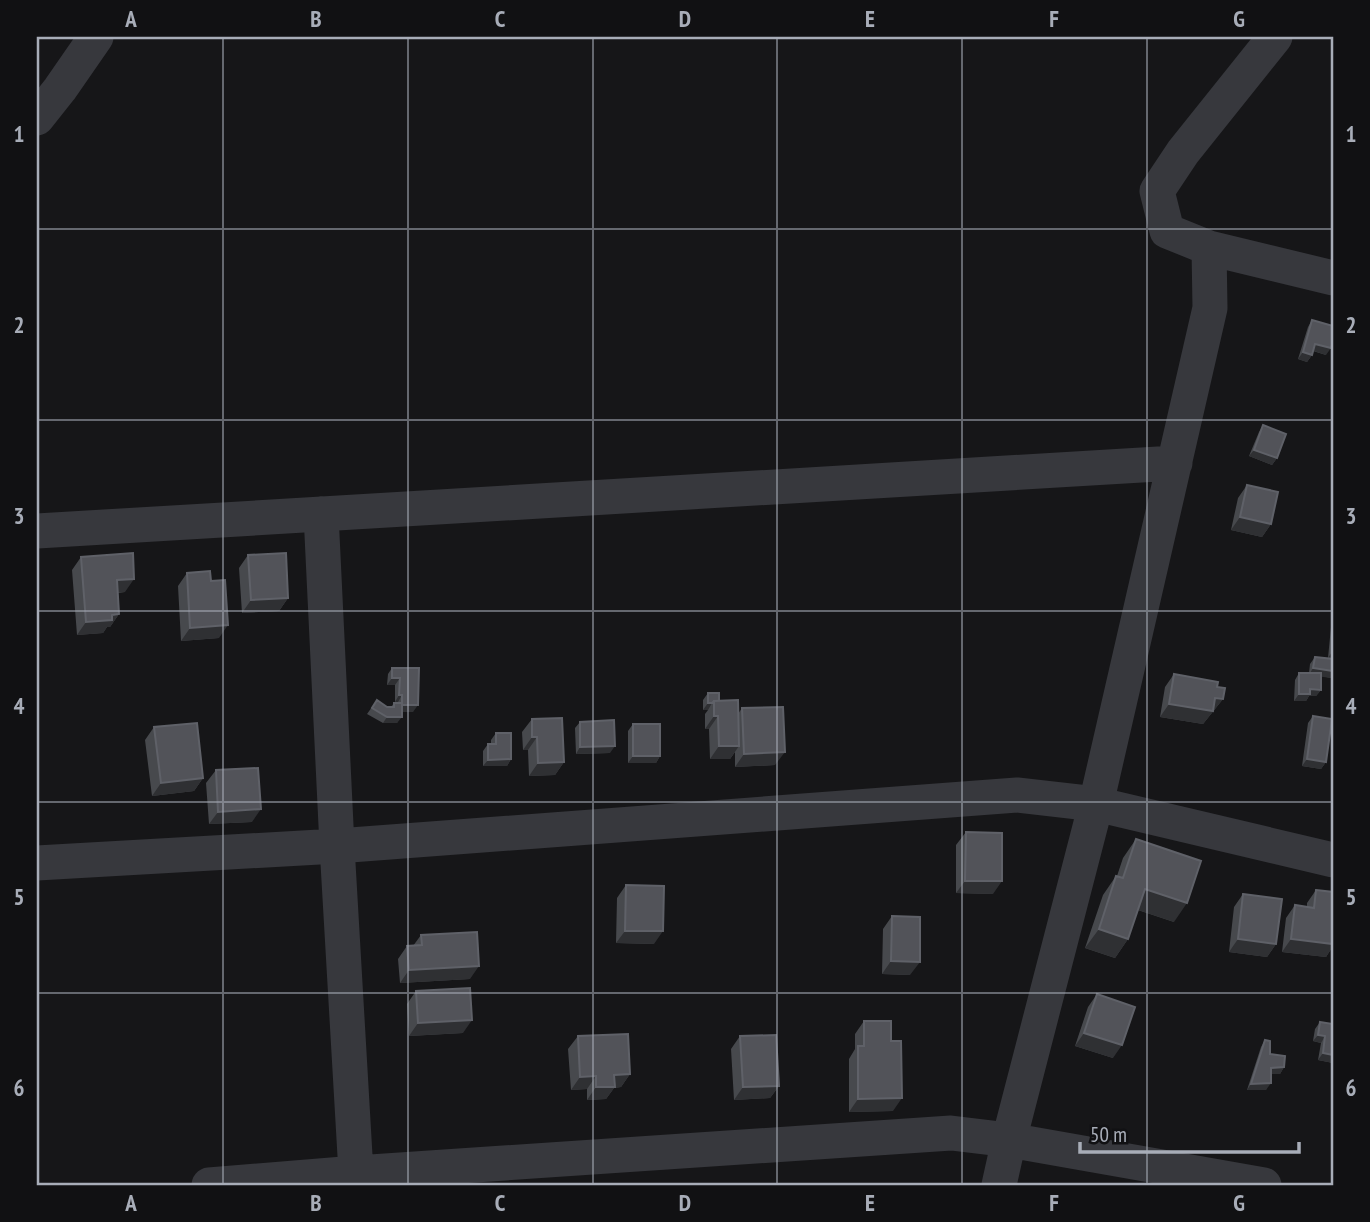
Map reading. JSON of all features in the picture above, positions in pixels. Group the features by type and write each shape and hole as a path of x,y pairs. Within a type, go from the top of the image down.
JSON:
{"street":[{"path":"37,118 96,37"},
{"path":"1275,37 1184,152 1157,191 1167,231 1209,248 1333,278"},
{"path":"999,1185 1096,804 1210,308 1209,248"},
{"path":"37,531 1175,463"},
{"path":"321,514 355,1179"},
{"path":"37,863 337,846 1017,795 1096,804 1333,860"},
{"path":"209,1185 355,1179 951,1133 1009,1140 1264,1185"}],"building":[{"path":"1312,320 1333,326 1333,341 1331,348 1315,344 1312,355 1303,352"},
{"path":"1263,425 1286,434 1277,458 1254,450"},
{"path":"1247,485 1278,492 1271,524 1240,517"},
{"path":"133,553 134,579 117,580 119,614 112,615 112,620 86,622 81,557"},
{"path":"286,553 288,598 251,600 248,555"},
{"path":"210,571 211,581 225,580 228,625 190,628 187,573"},
{"path":"1315,657 1333,659 1333,671 1313,668"},
{"path":"392,668 419,668 418,705 402,705 402,695 399,695 400,678 392,678"},
{"path":"1299,673 1321,673 1321,690 1310,689 1310,694 1299,694"},
{"path":"1174,674 1218,682 1217,687 1225,688 1223,699 1215,698 1213,711 1169,704"},
{"path":"708,693 719,693 719,701 708,703"},
{"path":"377,700 387,707 402,703 402,717 387,717 372,708"},
{"path":"738,700 739,746 719,746 718,716 714,716 714,701"},
{"path":"783,707 785,752 744,754 742,708"},
{"path":"1313,716 1332,719 1326,762 1307,759"},
{"path":"562,718 564,762 538,763 537,737 532,737 532,719"},
{"path":"614,720 615,746 580,747 580,722"},
{"path":"197,723 203,778 161,783 154,727"},
{"path":"633,724 660,724 660,756 633,756"},
{"path":"496,733 511,733 511,759 488,760 488,744 496,744"},
{"path":"258,768 261,809 218,812 216,770"},
{"path":"966,832 1002,833 1002,881 965,881"},
{"path":"1136,839 1201,861 1187,903 1145,889 1128,939 1099,929 1116,876 1123,878"},
{"path":"626,885 664,886 663,931 625,931"},
{"path":"1316,890 1333,892 1333,944 1291,939 1295,905 1314,908"},
{"path":"1243,894 1282,899 1276,944 1238,939"},
{"path":"892,916 920,917 920,962 891,961"},
{"path":"477,932 479,966 409,970 407,946 422,945 421,935"},
{"path":"470,988 472,1020 418,1023 416,991"},
{"path":"1097,994 1135,1007 1122,1045 1084,1033"},
{"path":"864,1021 891,1021 891,1041 901,1041 902,1098 858,1099 858,1046 864,1046"},
{"path":"1320,1022 1333,1024 1333,1055 1323,1053 1325,1036 1318,1035"},
{"path":"628,1034 630,1074 614,1075 615,1087 596,1087 596,1076 580,1077 578,1036"},
{"path":"776,1035 779,1086 743,1087 740,1036"},
{"path":"1265,1040 1270,1041 1270,1054 1285,1056 1284,1067 1271,1068 1271,1083 1251,1084"}]}
